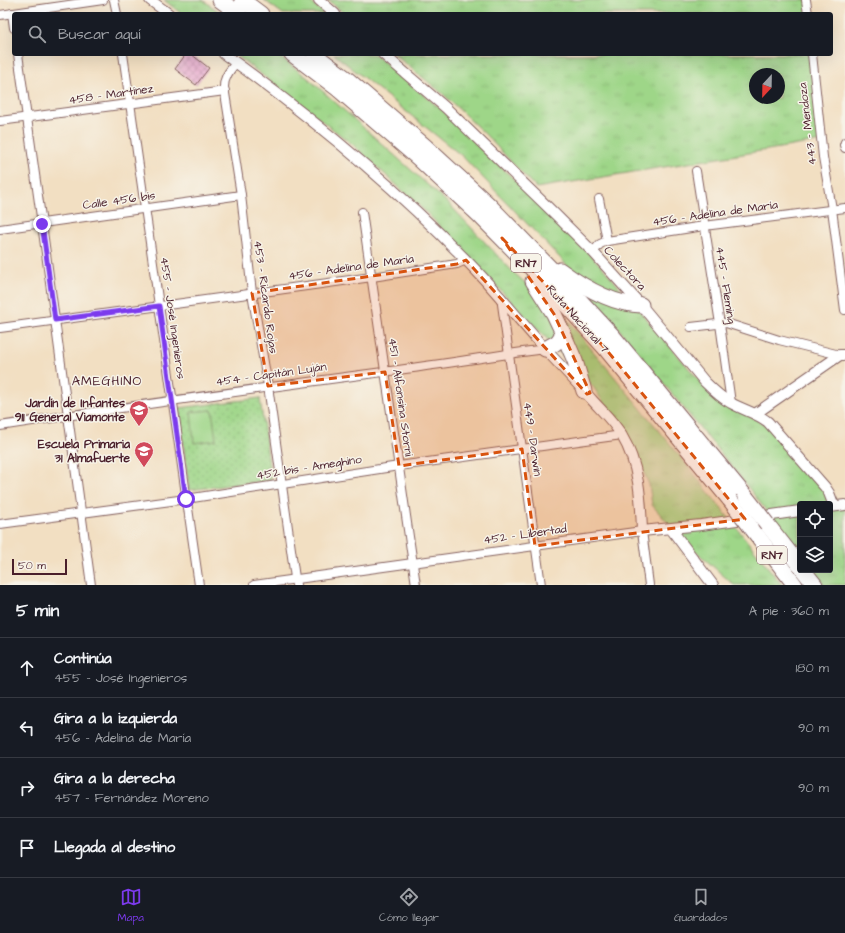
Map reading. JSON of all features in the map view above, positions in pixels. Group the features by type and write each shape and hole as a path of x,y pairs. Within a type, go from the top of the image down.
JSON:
{"highway":[{"path":"220,0 236,12"},
{"path":"242,0 258,12"},
{"name":"Ruta Nacional 7","path":"295,56 338,89 418,158 479,215 544,281 605,348 730,500 795,585"},
{"name":"Ruta Nacional 7","path":"317,56 347,78 426,147 487,203 536,253 612,335 746,497 797,562"},
{"path":"502,238 534,281 554,314 575,361 584,391"},
{"path":"536,253 567,275 604,296 626,304 641,305"},
{"path":"545,349 557,343 563,333"},
{"name":"RN7","path":"805,573 815,585"}],"street":[{"path":"19,12 103,0"},
{"path":"114,0 117,12"},
{"path":"150,0 167,12"},
{"path":"319,0 334,12"},
{"path":"806,0 808,12"},
{"path":"0,15 12,13"},
{"path":"18,56 91,585"},
{"name":"455 - José Ingenieros","path":"123,56 198,585"},
{"path":"227,56 294,107 402,198 466,260 501,297 545,349 607,416 622,435 634,463 638,481 642,531 649,585"},
{"name":"Colectora","path":"385,56 457,118 593,252 641,305 705,382 716,393 731,403 763,418 825,487 829,493 831,501"},
{"name":"443 - Mendoza","path":"812,56 823,157 832,209 845,310"},
{"name":"453 - Ricardo Rojas","path":"236,63 226,77 224,82 224,91 240,195 252,293 268,386 295,582"},
{"name":"458 - Martínez","path":"0,121 224,91"},
{"path":"845,142 845,148"},
{"name":"445 - Fleming","path":"696,171 731,403"},
{"name":"Calle 456 bis","path":"0,229 240,195"},
{"path":"593,252 600,244 606,241 599,199"},
{"name":"456 - Adelina de María","path":"606,241 704,226 845,208"},
{"name":"451 - Alfonsina Storni","path":"362,212 416,585"},
{"name":"456 - Adelina de María","path":"0,328 372,277 457,264 466,260"},
{"name":"449 - Darwin","path":"501,297 541,585"},
{"path":"691,327 726,324 779,340 843,355"},
{"name":"454 - Capitán Luján","path":"0,426 268,386 385,372 545,349"},
{"path":"755,414 843,355"},
{"name":"452 bis - Ameghino","path":"0,524 186,499 399,466 622,435"},
{"path":"833,506 845,505"},
{"name":"452 - Libertad","path":"254,585 295,582 413,563 642,531 671,529 797,511"},
{"path":"671,529 714,585"}],"highlighted area":[{"path":"502,238 605,348 745,519 535,546 522,449 399,466 385,372 268,386 252,293 457,264 466,260 587,394 590,393 554,314"}],"green space":[{"path":"164,0 203,0 219,12 179,12"},
{"path":"264,0 308,0 323,12 280,12"},
{"path":"328,0 808,0 809,12 343,12"},
{"path":"238,56 279,56 308,78 448,203 513,272 569,322 671,445 782,585 734,585 683,540 652,505 649,484 632,446 594,388 427,213 352,144"},
{"path":"337,56 376,56 442,110 555,219 603,268 709,392 766,425 845,510 845,585 824,585 814,573 833,573 833,501 797,501 797,550 737,473 563,261 462,156"},
{"path":"396,56 813,56 822,141 536,188 485,134 443,94"},
{"path":"260,398 271,480 189,490 179,408"},
{"path":"212,410 216,440 194,443 191,412"}],"building":[{"path":"185,56 194,56 209,68 196,85 175,69"}],"place":[{"name":"Jardín de Infantes 911 General Viamonte","path":"139,427"},
{"name":"Escuela Primaria 31 Almafuerte","path":"144,468"}],"district":[{"name":"AMEGHINO","path":"107,380"}],"route":[{"path":"42,224 55,320 159,306 186,499"}]}
